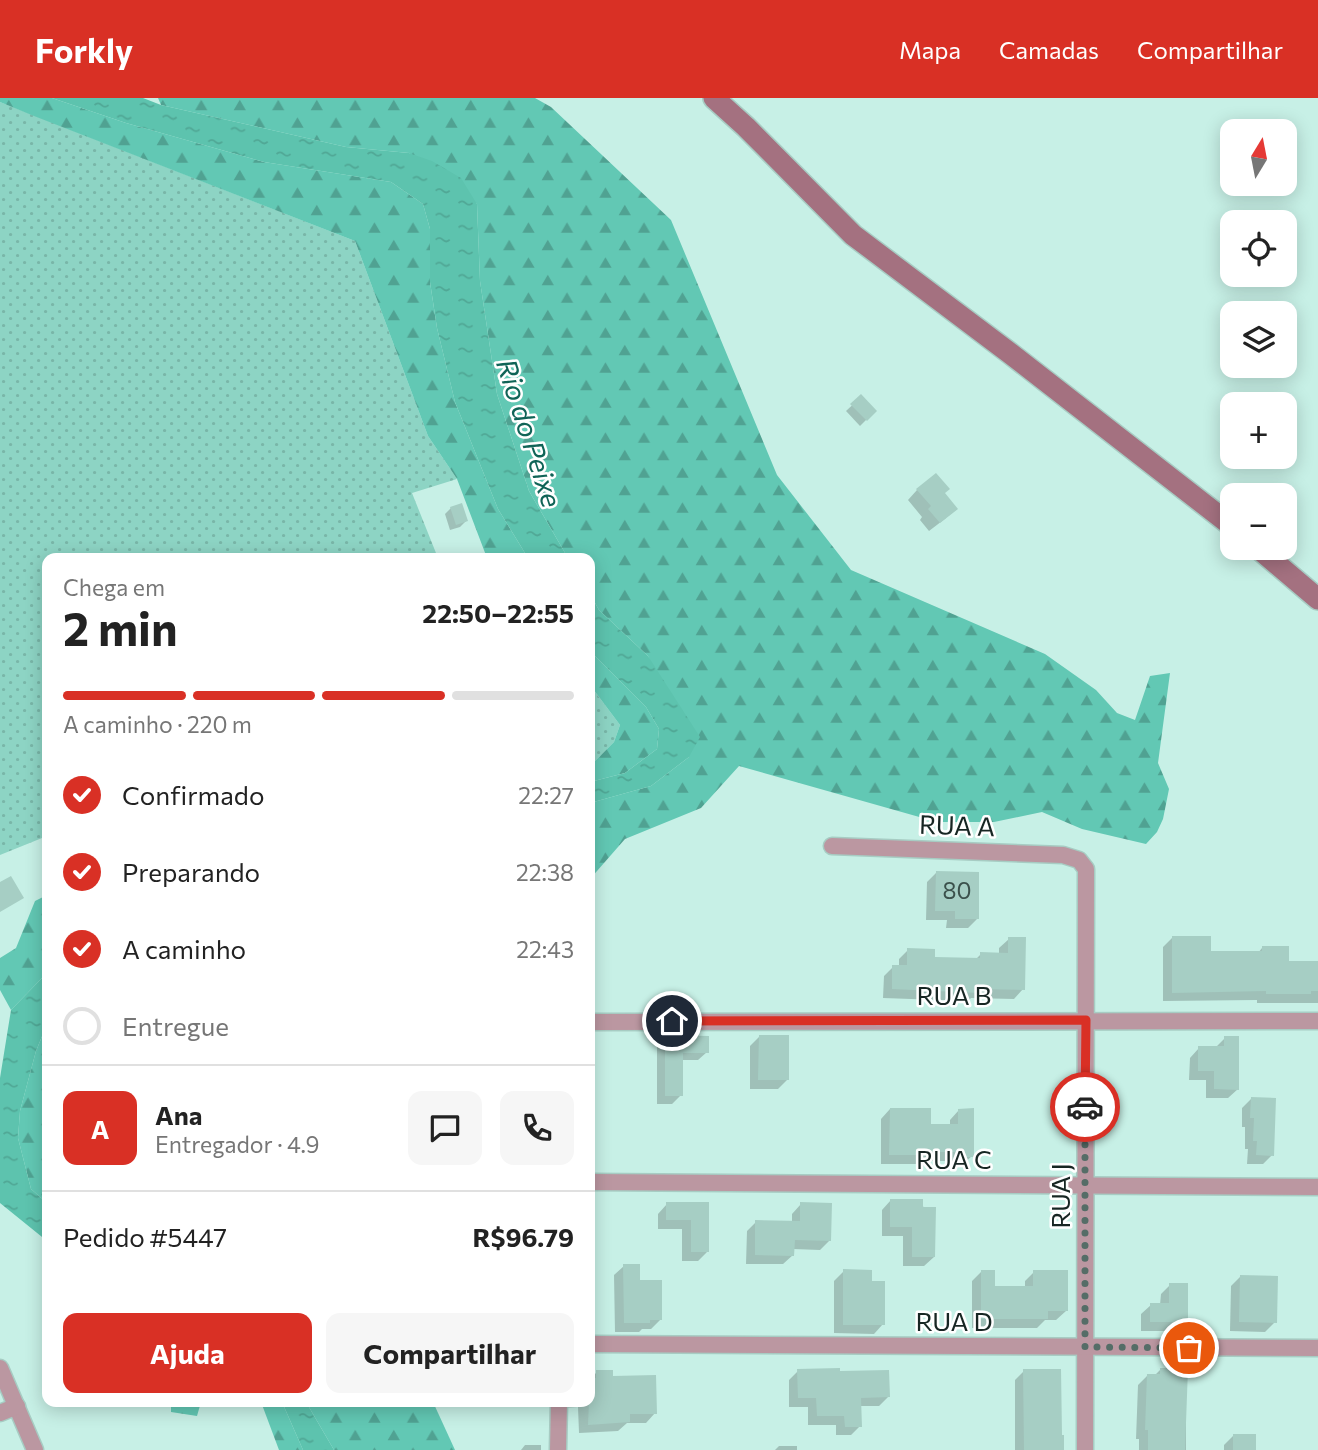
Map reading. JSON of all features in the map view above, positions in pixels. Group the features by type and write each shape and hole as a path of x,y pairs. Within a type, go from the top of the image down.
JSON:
{"street":[{"path":"714,98 853,235 1022,362 1220,517"},
{"path":"1272,560 1318,599"},
{"name":"RUA A","path":"832,846 1063,855 1079,860"},
{"name":"RUA J","path":"1079,860 1086,869 1085,1450"},
{"name":"RUA B","path":"595,1022 1318,1021"},
{"name":"RUA C","path":"595,1182 1318,1187"},
{"name":"RUA D","path":"595,1344 1318,1348"},
{"path":"0,1368 35,1450"},
{"path":"0,1413 17,1406"},
{"path":"558,1450 559,1407"}],"shaded area":[{"path":"0,102 355,241 428,436 457,479 412,493 436,553 42,553 42,838 0,855"},
{"path":"595,692 620,725 614,742 595,761"}],"green space":[{"path":"0,98 52,98 126,123 264,162 391,182 423,204 430,229 430,282 437,328 455,402 498,509 525,553 485,553 457,479 428,436 355,241 0,102"},
{"path":"158,98 535,98 551,107 671,220 777,475 851,570 1045,654 1096,690 1117,713 1135,720 1150,676 1170,673 1158,763 1169,789 1163,819 1157,832 1146,844 1082,829 1042,812 994,822 937,822 739,766 701,808 625,839 595,873 595,802 651,786 689,757 648,656 599,610 595,603 595,553 565,553 529,491 497,394 480,281 477,204 409,153 346,147 161,105"},
{"path":"595,656 646,707 659,729 657,749 625,773 595,781 595,761 614,742 620,725 595,692"},
{"path":"42,898 42,978 11,1010 0,990 0,958 16,948 35,901"},
{"path":"42,1036 42,1199 31,1189 18,1138 20,1111"},
{"path":"171,1407 200,1407 197,1416 171,1412"},
{"path":"263,1407 284,1407 303,1450 279,1450"},
{"path":"309,1407 435,1407 455,1450 334,1450"}],"water":[{"name":"Rio do Peixe","path":"52,98 143,98 161,105 346,147 409,153 432,161 461,178 477,204 480,281 497,394 529,491 565,553 525,553 498,509 455,402 437,328 430,282 430,229 423,204 391,182 264,162 126,123"},
{"path":"595,603 599,610 648,656 700,737 689,757 651,786 595,802 595,781 625,773 657,749 659,729 646,707 595,656"},
{"path":"42,978 42,1036 20,1111 18,1138 31,1189 42,1199 42,1237 0,1203 0,1078 11,1010"},
{"path":"284,1407 309,1407 334,1450 303,1450"}],"building":[{"path":"861,394 877,411 867,421 850,404"},
{"path":"936,473 950,489 945,493 958,509 940,523 928,509 931,506 916,489"},
{"path":"462,503 468,521 456,525 450,507"},
{"path":"936,871 979,872 979,919 955,919 955,911 935,911"},
{"path":"11,876 24,898 0,912 0,882"},
{"path":"1172,936 1211,936 1211,951 1262,951 1262,946 1289,946 1289,961 1318,961 1318,991 1311,991 1311,994 1266,994 1266,991 1172,993"},
{"path":"1008,937 1026,937 1025,990 979,989 979,993 892,989 892,965 907,965 907,948 935,949 935,957 980,958 980,952 1008,953"},
{"path":"665,1035 709,1036 709,1053 683,1053 683,1096 665,1096"},
{"path":"759,1035 789,1035 789,1080 758,1080"},
{"path":"1224,1036 1239,1036 1239,1090 1214,1089 1214,1071 1198,1071 1198,1046 1224,1046"},
{"path":"1251,1097 1276,1098 1274,1156 1256,1155 1257,1141 1253,1141 1254,1118 1250,1118"},
{"path":"890,1108 931,1108 931,1124 958,1124 958,1109 974,1108 974,1157 959,1157 959,1152 889,1155"},
{"path":"890,1199 923,1199 923,1207 936,1207 935,1257 912,1257 912,1227 890,1227"},
{"path":"666,1202 709,1202 709,1252 691,1252 691,1220 666,1220"},
{"path":"800,1202 832,1203 831,1241 795,1240 794,1256 755,1255 755,1220 800,1221"},
{"path":"623,1264 640,1264 640,1280 662,1280 662,1320 624,1323"},
{"path":"843,1269 872,1270 872,1281 885,1281 885,1325 843,1325"},
{"path":"981,1270 995,1270 995,1286 1033,1286 1033,1270 1068,1270 1068,1311 1048,1311 1048,1319 981,1319"},
{"path":"1240,1275 1278,1276 1277,1323 1239,1322"},
{"path":"1169,1283 1188,1283 1188,1322 1150,1322 1150,1303 1169,1303"},
{"path":"840,1368 840,1371 889,1370 890,1397 861,1398 862,1427 845,1427 844,1416 817,1416 816,1398 798,1398 797,1369"},
{"path":"1160,1368 1188,1368 1185,1450 1148,1450 1148,1430 1145,1430 1147,1374 1160,1374"},
{"path":"1023,1369 1061,1369 1064,1450 1024,1450"},
{"path":"596,1370 613,1370 613,1376 656,1375 657,1414 630,1414 630,1422 588,1425 589,1407 595,1407"},
{"path":"1233,1434 1256,1434 1256,1450 1233,1450"}],"way so far":[{"path":"1085,1107 1085,1347 1189,1348"}],"route":[{"path":"672,1021 1086,1020 1085,1107"}]}
